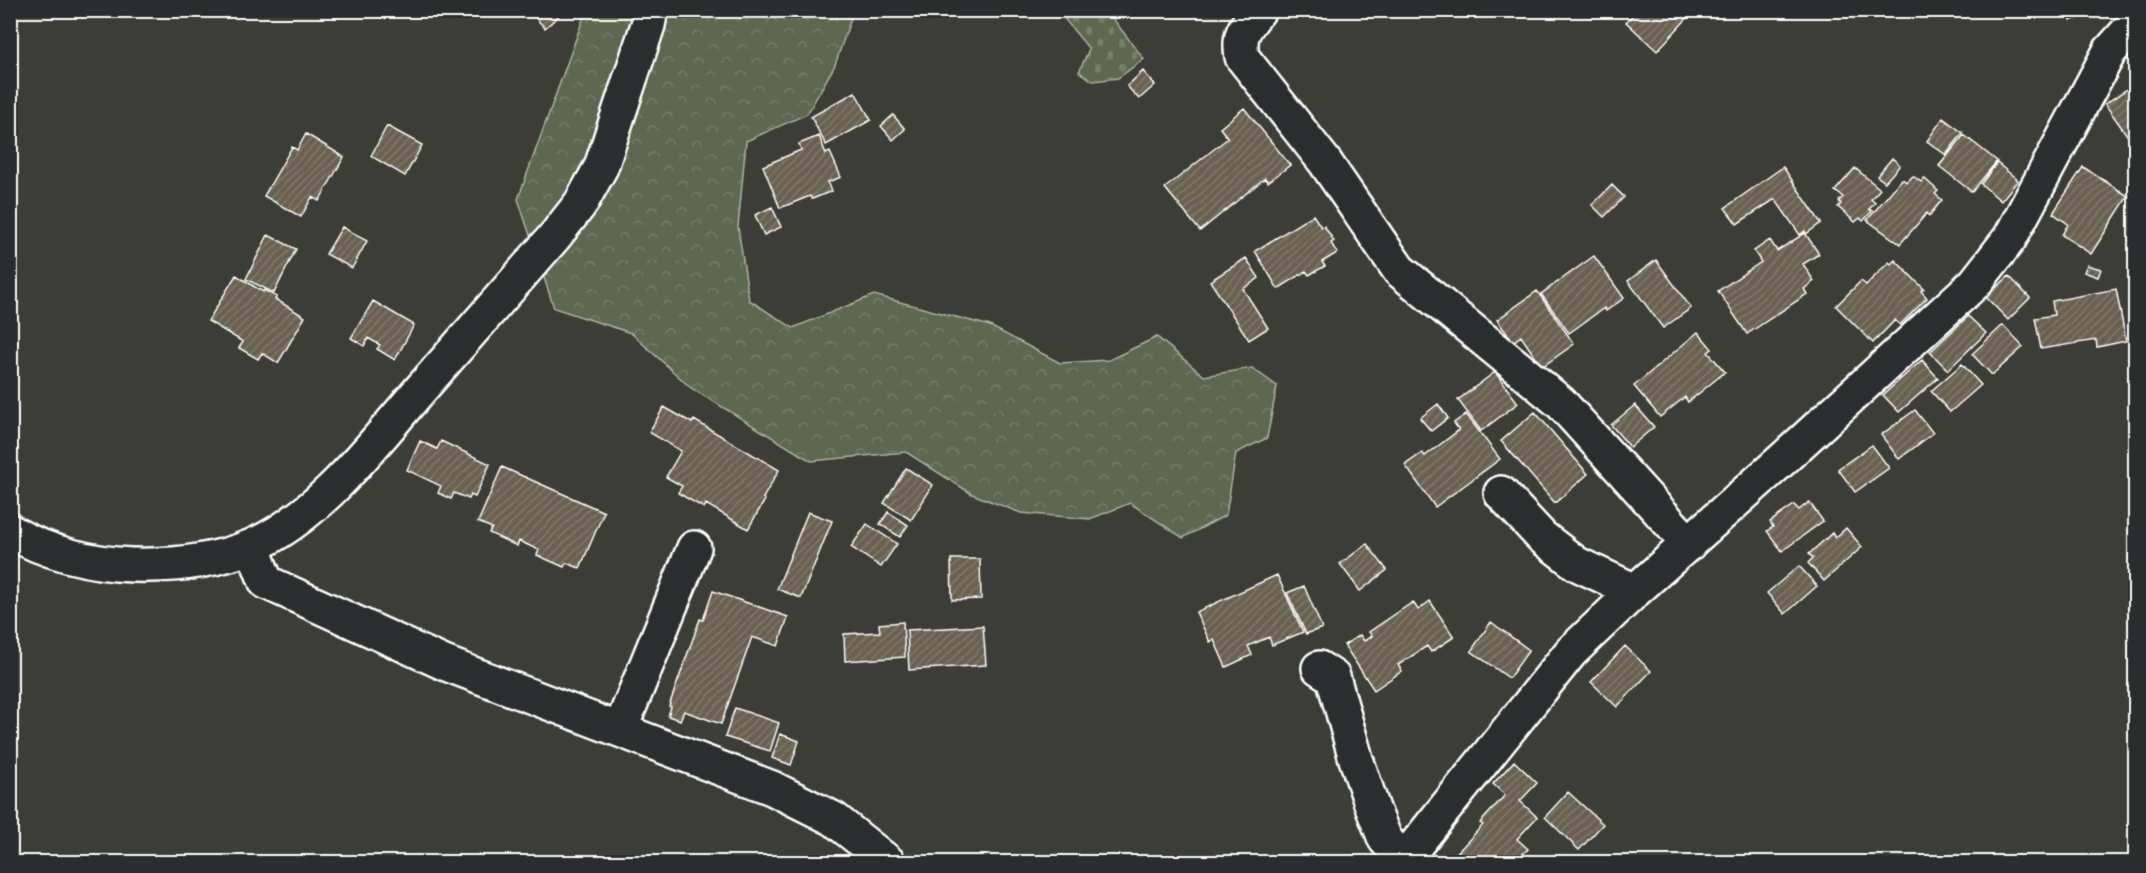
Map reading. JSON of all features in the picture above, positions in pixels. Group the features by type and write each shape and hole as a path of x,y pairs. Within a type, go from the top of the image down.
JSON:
{"street":[{"path":"10,531 64,555 114,564 167,566 200,561 252,546 283,528 320,501 359,460 555,236 581,203 601,167 651,10"},
{"path":"1259,10 1242,32 1240,44 1242,57 1325,162 1399,270 1561,403 1689,544"},
{"path":"1319,668 1333,677 1373,809 1385,839 1403,862 1571,652 1635,591 1976,284 2010,238 2110,51 2136,22"},
{"path":"1501,493 1542,537 1577,564 1635,591"},
{"path":"252,546 266,582 444,663 772,788 834,819 888,862"},
{"path":"620,730 694,548"}],"green space":[{"path":"586,11 853,12 835,65 807,114 746,141 738,227 749,300 793,328 874,295 990,326 1060,363 1109,360 1157,337 1204,376 1252,368 1277,386 1267,438 1236,453 1226,515 1183,538 1130,503 1090,519 1021,513 972,494 906,452 811,461 691,388 631,333 554,308 518,199"},
{"path":"1056,11 1107,11 1144,59 1118,78 1093,81 1079,72 1089,49"}],"building":[{"path":"534,10 562,10 563,12 545,28 531,13"},
{"path":"1638,10 1687,10 1691,14 1657,51 1626,22"},
{"path":"2069,10 2113,10 2113,11 2071,20"},
{"path":"1143,71 1155,85 1139,99 1127,86"},
{"path":"2136,83 2136,148 2105,104"},
{"path":"855,92 871,120 826,145 811,117"},
{"path":"1244,108 1290,165 1268,182 1265,178 1200,231 1165,188 1228,138 1220,128"},
{"path":"893,115 905,129 893,140 881,126"},
{"path":"1943,118 1963,133 1946,155 1927,141"},
{"path":"387,126 422,145 405,176 371,156"},
{"path":"306,134 344,157 319,201 312,197 301,217 264,196 292,147 297,150"},
{"path":"1964,135 1997,161 1972,192 1939,166"},
{"path":"819,136 826,154 830,152 841,177 828,182 832,191 812,199 810,196 780,208 763,166 801,150 799,144"},
{"path":"1892,158 1900,165 1885,182 1877,176"},
{"path":"1997,163 2018,180 2001,201 1981,184"},
{"path":"1783,167 1821,223 1806,234 1805,231 1800,235 1775,199 1737,224 1725,208"},
{"path":"2083,167 2128,196 2091,254 2062,235 2068,224 2053,213"},
{"path":"1855,168 1880,189 1871,199 1875,203 1869,209 1872,211 1863,221 1860,218 1855,222 1838,207 1843,197 1835,191"},
{"path":"1913,176 1921,182 1924,178 1938,191 1935,194 1942,200 1929,216 1927,213 1900,244 1867,220 1902,179 1907,182"},
{"path":"1612,185 1624,197 1604,217 1592,205"},
{"path":"772,207 781,227 764,235 755,215"},
{"path":"1313,215 1334,241 1331,243 1337,253 1322,262 1325,266 1309,275 1306,271 1278,289 1255,251"},
{"path":"342,227 367,241 352,268 326,254"},
{"path":"1805,233 1819,254 1803,264 1814,281 1804,289 1807,294 1747,334 1718,291 1761,262 1754,251 1770,240 1777,251"},
{"path":"268,235 296,249 274,293 246,279"},
{"path":"1594,256 1624,298 1606,311 1604,308 1569,333 1541,294"},
{"path":"1246,258 1259,278 1243,289 1268,328 1249,340 1210,281"},
{"path":"1656,260 1691,308 1663,328 1628,281"},
{"path":"1895,260 1924,289 1921,291 1927,298 1900,325 1895,320 1873,343 1836,306 1861,281 1866,285 1889,262 1891,264"},
{"path":"2087,265 2101,269 2098,277 2084,272"},
{"path":"236,275 263,292 264,290 277,297 275,299 305,317 278,363 262,353 258,359 239,348 243,342 208,321"},
{"path":"2009,276 2030,298 2008,320 1986,297"},
{"path":"2116,289 2126,341 2097,347 2096,340 2041,349 2035,318 2054,315 2052,301"},
{"path":"1537,291 1574,344 1542,367 1521,336 1513,342 1497,320"},
{"path":"373,301 414,325 395,360 377,349 380,345 368,338 364,346 351,338"},
{"path":"1968,316 1986,333 1948,370 1930,352"},
{"path":"2003,325 2023,347 1992,375 1972,354"},
{"path":"1698,332 1712,349 1708,352 1725,372 1688,402 1685,397 1660,417 1634,386"},
{"path":"1922,360 1938,378 1899,412 1883,395"},
{"path":"1962,364 1981,385 1950,412 1931,391"},
{"path":"1495,372 1518,403 1481,431 1458,400"},
{"path":"1438,404 1448,418 1431,431 1420,418"},
{"path":"1635,405 1654,427 1630,447 1611,425"},
{"path":"664,407 692,423 694,420 779,470 748,529 706,504 704,508 678,493 682,486 666,477 681,451 649,432"},
{"path":"1915,410 1933,433 1899,459 1881,435"},
{"path":"1535,412 1588,474 1555,503 1501,441"},
{"path":"1466,414 1500,459 1435,507 1405,465 1422,453 1425,456 1459,430 1454,423"},
{"path":"420,441 437,449 441,441 490,464 475,497 471,495 469,499 454,493 451,499 438,493 441,486 407,470"},
{"path":"1872,445 1889,468 1855,492 1838,469"},
{"path":"502,467 604,512 580,568 566,563 564,567 537,555 539,550 519,541 517,546 489,533 492,528 478,522"},
{"path":"906,468 933,485 911,520 884,503"},
{"path":"1809,502 1823,521 1782,551 1767,531 1773,527 1770,522 1794,505 1799,510"},
{"path":"808,512 832,521 801,598 777,589"},
{"path":"888,512 908,525 900,537 880,524"},
{"path":"867,524 897,544 881,567 851,547"},
{"path":"1846,528 1862,547 1824,581 1808,563 1813,558 1809,554 1832,533 1835,538"},
{"path":"1367,544 1387,570 1360,591 1340,564"},
{"path":"951,559 980,559 981,599 952,600"},
{"path":"1799,566 1817,586 1785,614 1767,593"},
{"path":"1277,575 1303,632 1272,645 1269,637 1248,646 1252,655 1226,667 1214,640 1210,642 1196,612"},
{"path":"1304,586 1322,628 1306,634 1287,593"},
{"path":"713,591 788,617 778,646 752,637 721,724 684,711 680,720 668,716 671,707 669,706 700,619 703,620"},
{"path":"1430,601 1454,637 1431,652 1427,646 1398,665 1402,671 1374,690 1344,645 1360,635 1364,641 1372,636 1369,632 1413,602 1418,610"},
{"path":"903,622 905,657 845,661 844,634 880,632 879,624"},
{"path":"1491,622 1529,650 1509,678 1471,651"},
{"path":"983,626 986,665 909,670 907,630"},
{"path":"1625,646 1651,671 1617,707 1591,682"},
{"path":"735,708 779,723 770,751 725,737"},
{"path":"780,734 799,741 791,765 772,758"},
{"path":"1514,761 1537,783 1520,801 1537,817 1517,839 1528,849 1515,862 1457,862 1452,858 1483,825 1480,823 1505,795 1493,784"},
{"path":"1568,792 1603,824 1579,850 1545,817"}]}
